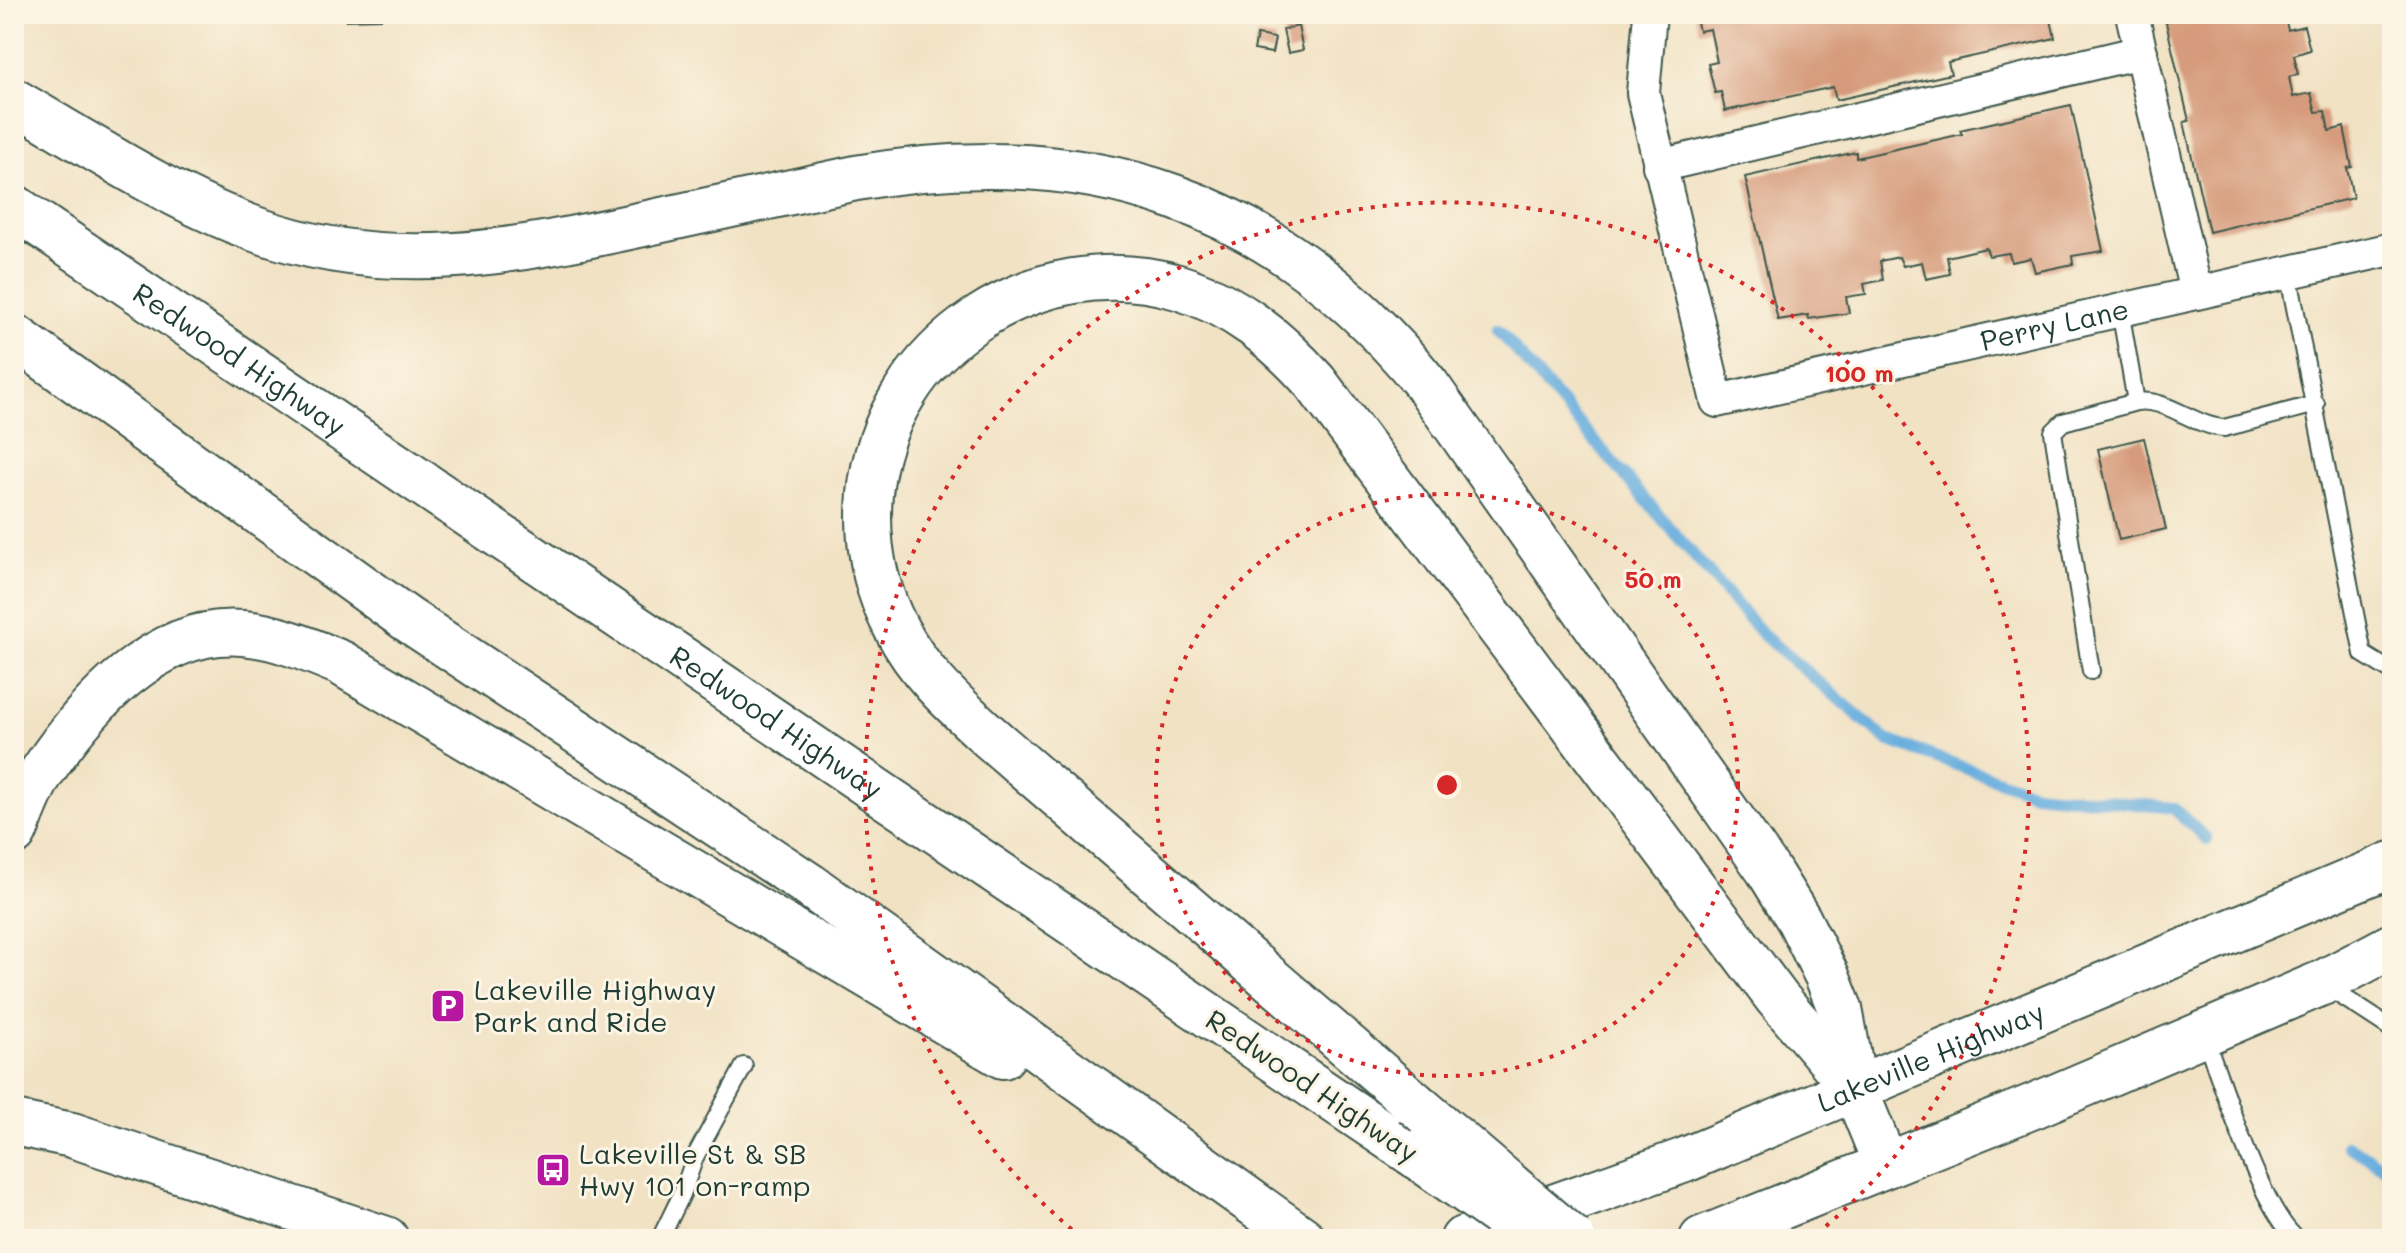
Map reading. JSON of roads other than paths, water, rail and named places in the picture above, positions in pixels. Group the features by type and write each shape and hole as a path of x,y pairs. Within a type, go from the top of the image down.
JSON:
{"main road":[{"path":"14,101 167,189 226,217 300,242 376,255 441,257 505,252 856,178 898,171 983,165 1069,170 1125,182 1193,204 1269,242 1306,266 1372,322 1427,385 1785,895 1827,976 1840,1009 1855,1089 1886,1165"},
{"name":"Redwood Highway","path":"14,207 1535,1239"},
{"path":"1573,1239 990,737 929,677 894,626 879,588 870,548 871,485 880,445 897,406 919,371 947,340 998,305 1057,283 1096,277 1139,279 1178,287 1218,303 1254,324 1287,351 1315,382 1777,998 1855,1089"},
{"path":"14,336 407,619 809,885 1303,1239"},
{"path":"14,833 41,774 98,700 148,657 196,636 242,633 291,643 341,663 1256,1206"},
{"name":"Lakeville Highway","path":"1463,1239 1685,1160 2392,864"},
{"path":"1702,1239 2036,1105 2322,983 2392,946"},
{"path":"14,1123 72,1135 386,1239"}],"street":[{"path":"1650,14 1643,93 1659,166 2141,52"},
{"path":"2132,14 2196,293"},
{"name":"Perry Lane","path":"1659,166 1717,401 2392,249"}],"lane":[{"path":"2288,272 2363,654 2392,669"},
{"path":"2120,310 2136,402"},
{"path":"2091,671 2053,432 2063,422 2148,400 2210,427 2224,428 2316,404"},
{"path":"2322,983 2392,1029"},
{"path":"2203,1033 2259,1179 2286,1230 2297,1239"},
{"path":"660,1239 682,1194 695,1157 744,1066"}],"waterway":[{"path":"1498,330 1763,635 1887,740 2035,793 2173,808 2207,839"},
{"path":"2347,1145 2392,1172"}],"place":[{"name":"Lakeville Highway Park and Ride","path":"448,1006"},
{"name":"Lakeville St & SB Hwy 101 on-ramp","path":"553,1170"}]}
